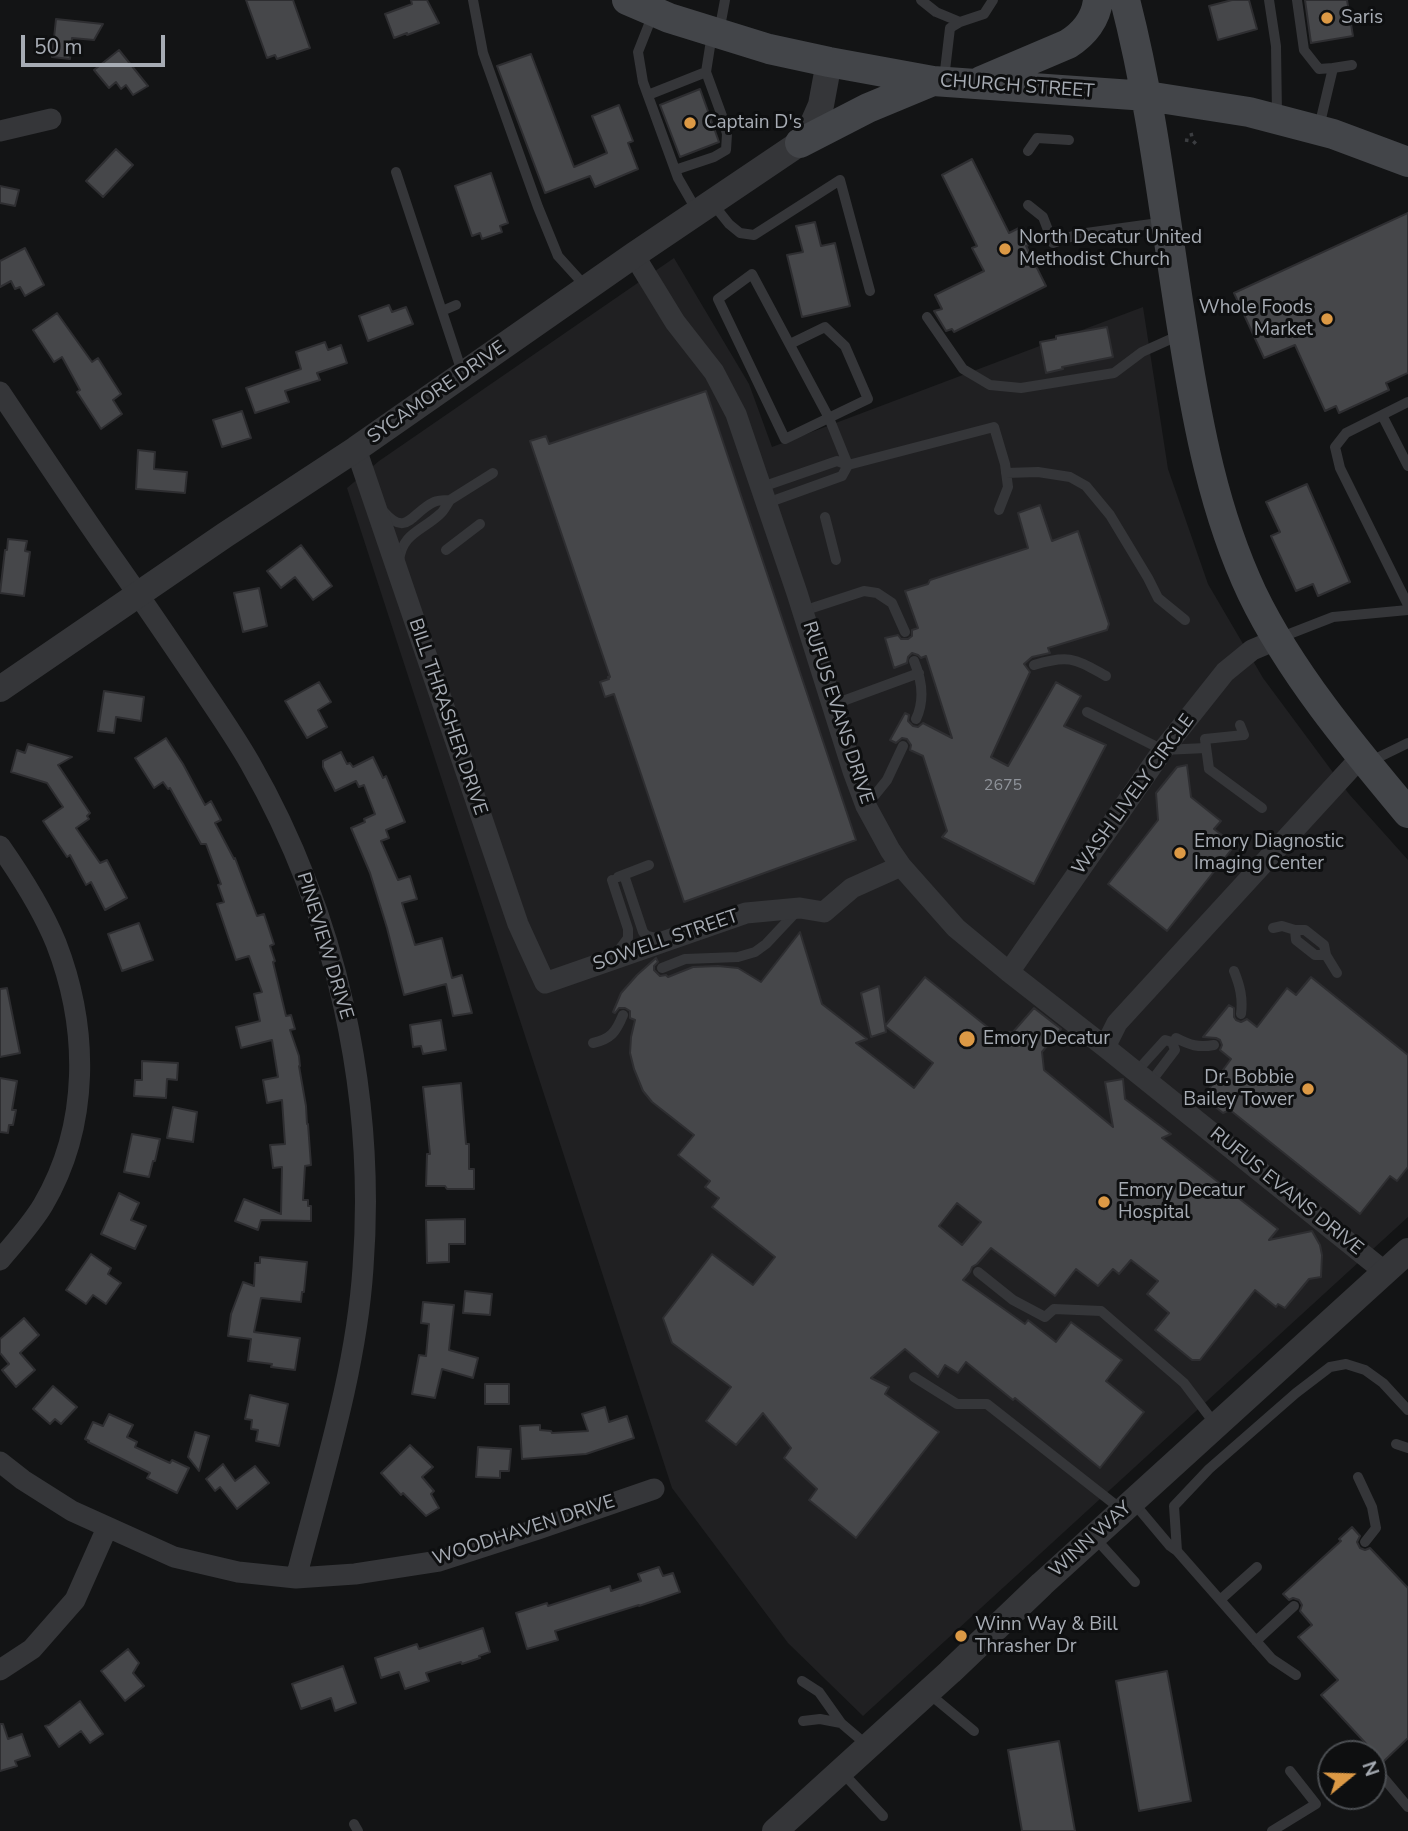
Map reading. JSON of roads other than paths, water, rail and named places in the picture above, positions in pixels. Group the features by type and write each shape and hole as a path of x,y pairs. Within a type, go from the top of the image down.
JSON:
{"main road":[{"name":"CHURCH STREET","path":"627,0 769,49 829,62 939,82 1147,96 1235,109 1319,130 1408,162"},
{"path":"975,84 1079,37 1094,15 1098,0"},
{"path":"1125,0 1147,96 1196,415 1217,500 1247,582 1278,639 1364,760 1408,813"},
{"path":"800,143 868,108 939,82"}],"street":[{"name":"SYCAMORE DRIVE","path":"0,689 138,593 356,449 800,143 821,105 829,62"},
{"path":"0,131 51,119"},
{"name":"RUFUS EVANS DRIVE","path":"635,255 675,322 714,372 737,414 853,771 866,806 901,866 956,928 1385,1272"},
{"name":"PINEVIEW DRIVE","path":"0,392 138,593 250,764 304,878 327,944 348,1022 360,1097 366,1187 363,1269 352,1353 296,1578"},
{"name":"BILL THRASHER DRIVE","path":"356,449 518,924 545,983"},
{"name":"WASH LIVELY CIRCLE","path":"1009,972 1163,750 1226,672 1252,650 1278,639"},
{"path":"1105,1047 1117,1023 1364,760"},
{"path":"0,846 22,880 55,942 78,1021 80,1056 78,1105 72,1134 59,1170 43,1204 22,1235 0,1260"},
{"name":"SOWELL STREET","path":"545,983 746,913 800,908 824,912 852,888 901,866"},
{"name":"WINN WAY","path":"775,1831 1408,1251"},
{"name":"WOODHAVEN DRIVE","path":"0,1462 72,1511 174,1557 239,1572 296,1578 355,1574 439,1561 653,1489"},
{"path":"0,1670 32,1649 75,1600 107,1528"}],"lane":[{"path":"473,0 483,53 538,207 558,256 587,288"},
{"path":"675,170 714,157 726,150 727,134 706,72 725,0"},
{"path":"921,0 936,12 960,22"},
{"path":"939,82 950,27 984,14 993,0"},
{"path":"1269,0 1276,46 1277,118"},
{"path":"1297,0 1304,50 1319,69 1352,65"},
{"path":"654,11 638,52 643,82 675,170 705,207 740,233 754,235 840,180 870,291"},
{"path":"1319,130 1333,68"},
{"path":"648,94 706,72"},
{"path":"1028,151 1037,138 1069,140"},
{"path":"396,172 463,374"},
{"path":"1028,205 1043,217 1053,243 1079,234 1166,222"},
{"path":"790,344 825,327 845,346 868,398 829,418 785,439 718,299 752,274 829,418 848,466"},
{"path":"442,311 457,305"},
{"path":"927,317 963,369 990,385 1021,388 1114,373 1142,352 1183,334"},
{"path":"1278,639 1333,617 1408,607 1340,468 1335,447 1346,433 1408,402"},
{"path":"1382,415 1408,466"},
{"path":"764,495 837,461 848,466 994,427 1008,486 999,510"},
{"path":"764,495 842,476 848,466"},
{"path":"1006,473 1038,472 1070,477 1086,486 1110,515 1158,598 1185,620"},
{"path":"397,572 404,543 442,513 450,500 493,473"},
{"path":"373,499 391,520 398,524 404,524 435,501 450,500"},
{"path":"825,517 836,560"},
{"path":"446,551 480,524"},
{"path":"803,611 864,591 877,593 892,603 905,632"},
{"path":"1034,665 1066,658 1085,664 1106,676"},
{"path":"914,661 919,673 922,696 916,719"},
{"path":"832,705 919,673"},
{"path":"1087,712 1163,750 1206,748"},
{"path":"1242,730 1205,739 1209,769 1262,808"},
{"path":"1364,760 1408,743"},
{"path":"866,806 887,780 903,747"},
{"path":"612,958 628,938 628,929 609,881 649,865"},
{"path":"624,875 643,932 655,939 667,939"},
{"path":"662,968 685,959 738,957 755,951 766,944 800,908"},
{"path":"1273,928 1282,926 1305,930 1324,945 1326,955 1337,973"},
{"path":"1234,971 1240,986 1241,1014"},
{"path":"593,1044 607,1040 619,1027 624,1016"},
{"path":"1176,1038 1202,1048 1214,1045"},
{"path":"978,1272 1013,1300 1045,1317 1054,1309 1101,1311 1184,1384 1217,1426"},
{"path":"1177,1552 1174,1506 1209,1469 1330,1367 1346,1364 1366,1370 1383,1383 1408,1410"},
{"path":"914,1377 957,1404 987,1404 1128,1506 1177,1552 1272,1659 1296,1675"},
{"path":"1396,1444 1408,1448"},
{"path":"1358,1477 1372,1507 1376,1528 1365,1542"},
{"path":"1094,1537 1135,1582"},
{"path":"1220,1600 1257,1567"},
{"path":"1256,1641 1294,1606"},
{"path":"802,1681 819,1692 841,1723 868,1746"},
{"path":"927,1692 974,1731"},
{"path":"803,1721 820,1719 841,1723"},
{"path":"841,1771 883,1816"},
{"path":"1272,1831 1316,1804 1290,1771"},
{"path":"1387,1782 1408,1807"}],"place":[{"name":"Saris","path":"1327,18"},
{"name":"Captain D's","path":"690,123"},
{"name":"North Decatur United Methodist Church","path":"1005,249"},
{"name":"Whole Foods Market","path":"1327,319"},
{"name":"Emory Diagnostic Imaging Center","path":"1180,853"},
{"name":"Emory Decatur","path":"967,1039"},
{"name":"Dr. Bobbie Bailey Tower","path":"1308,1089"},
{"name":"Emory Decatur Hospital","path":"1104,1202"},
{"name":"Winn Way & Bill Thrasher Dr","path":"961,1636"}]}
